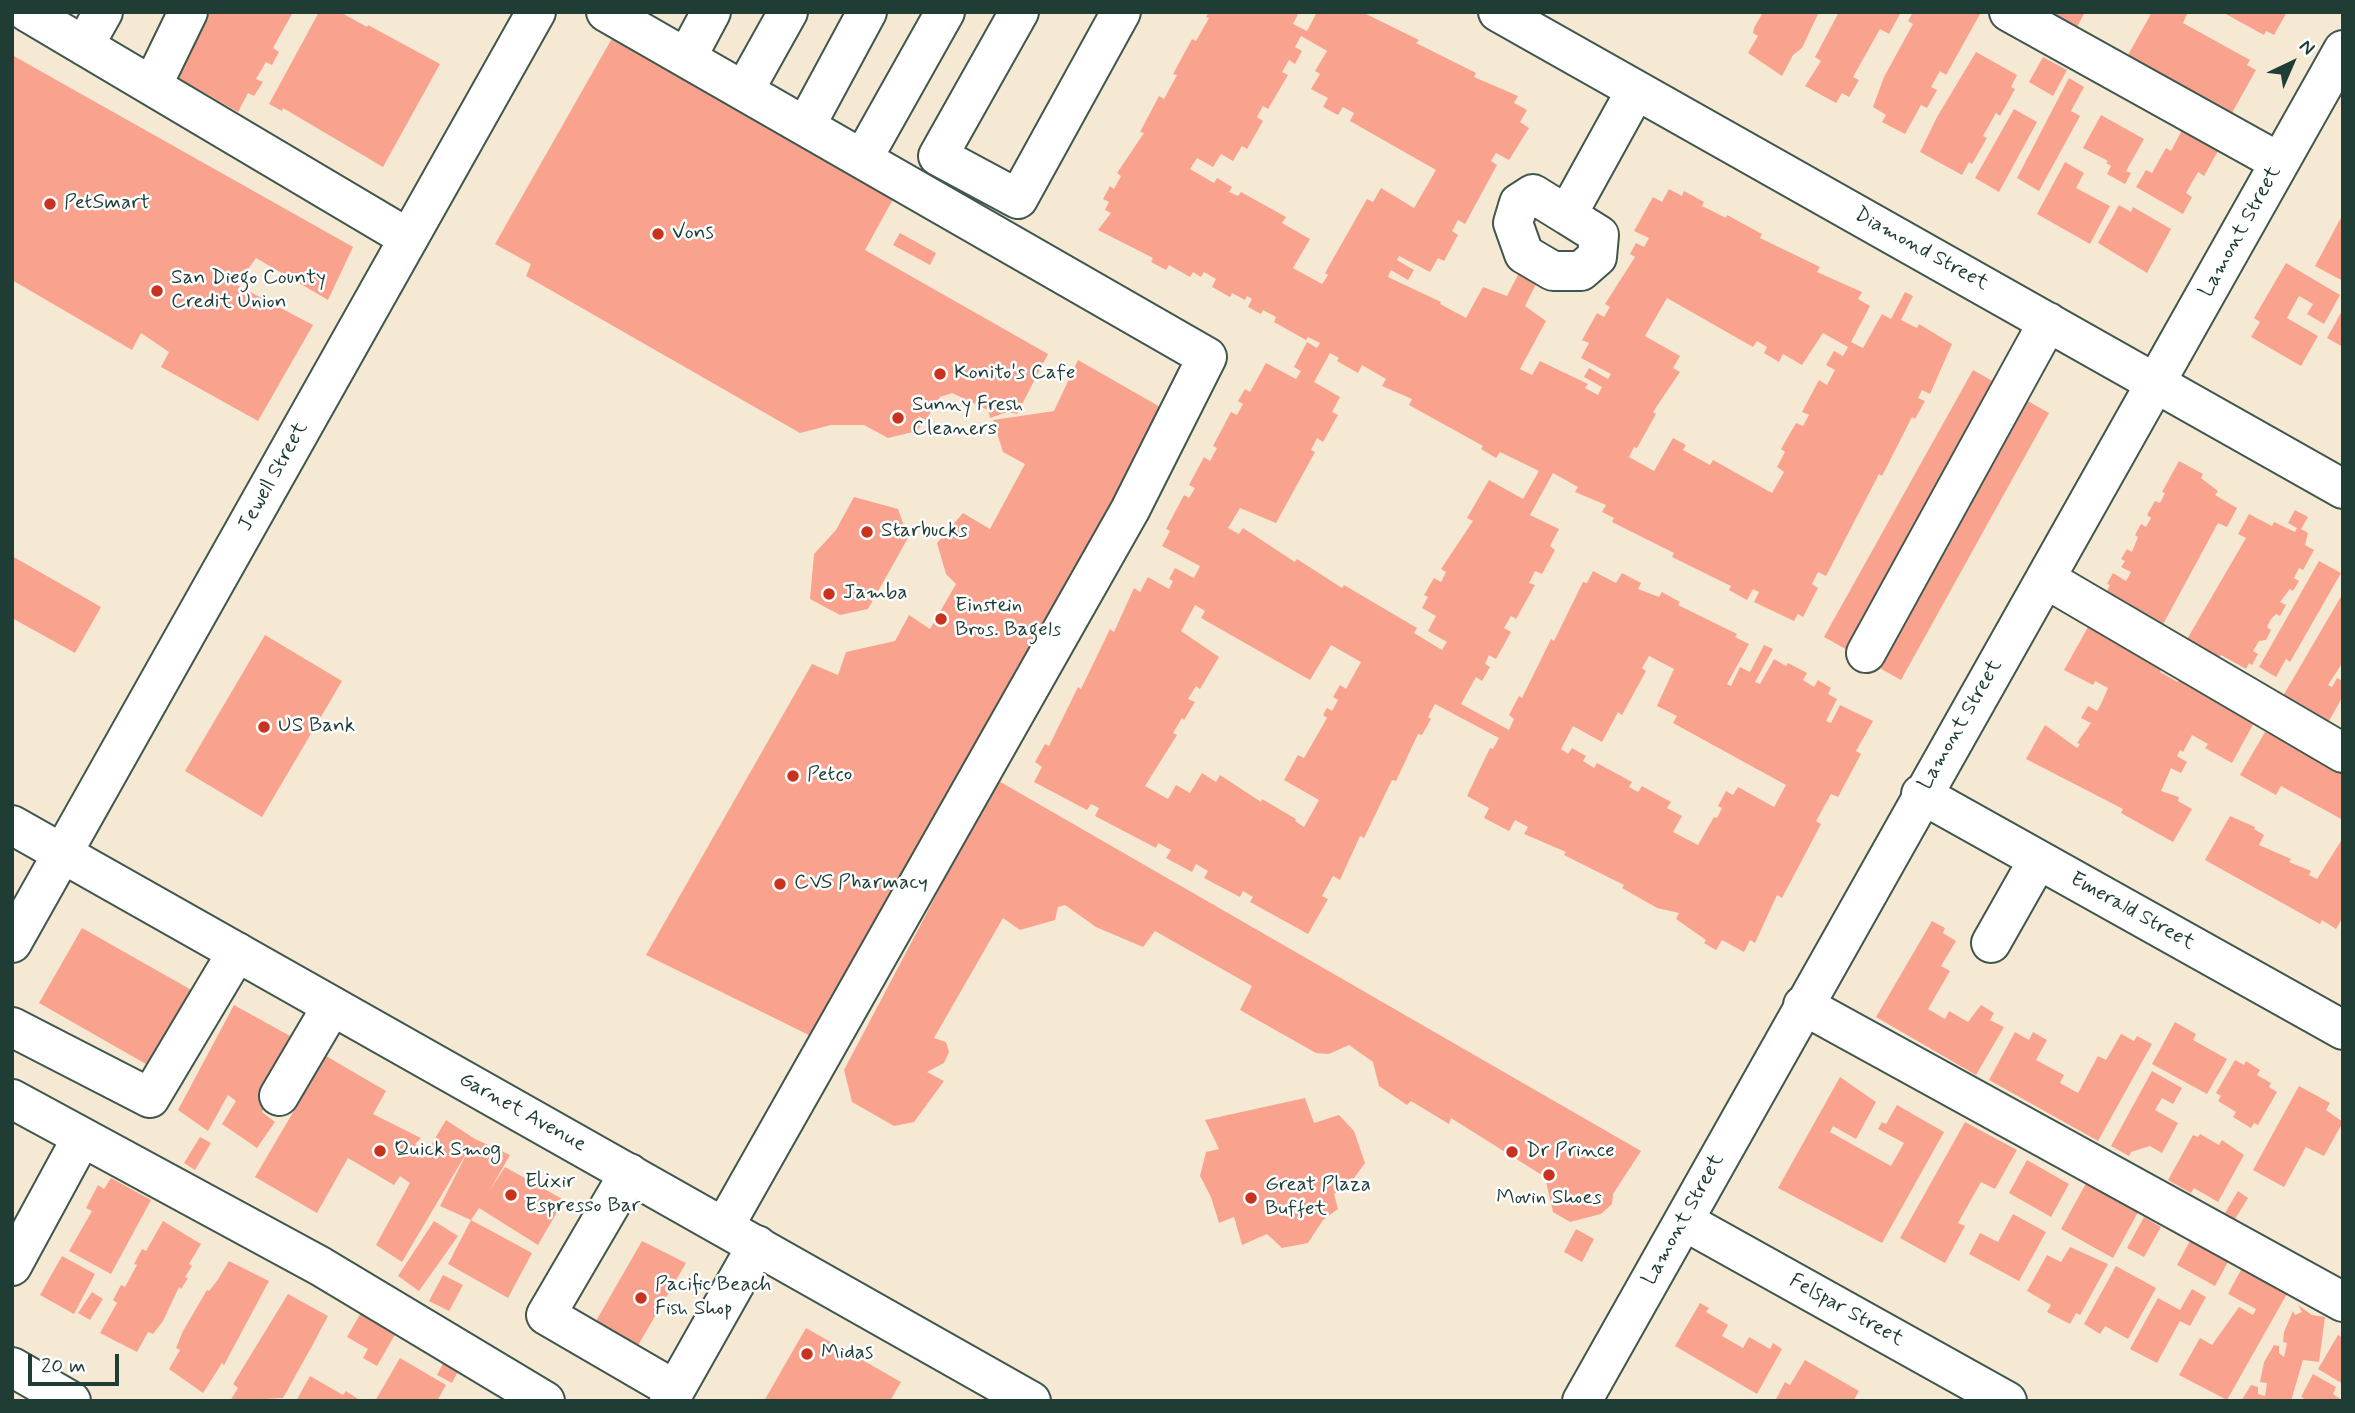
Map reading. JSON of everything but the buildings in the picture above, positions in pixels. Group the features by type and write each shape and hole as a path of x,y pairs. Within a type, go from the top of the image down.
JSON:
{"street":[{"path":"27,12 408,237"},
{"path":"84,46 103,12"},
{"path":"152,86 188,12"},
{"name":"Jewell Street","path":"12,943 535,12"},
{"path":"687,57 711,12"},
{"path":"745,89 788,12"},
{"path":"806,125 867,12"},
{"path":"863,158 945,12"},
{"path":"1019,12 938,156 1018,200 1115,14"},
{"name":"Diamond Street","path":"1498,12 2343,488"},
{"path":"2009,12 2279,162"},
{"path":"621,16 687,57 1207,358 1123,522 741,1236 672,1395 546,1315 629,1173"},
{"name":"Lamont Street","path":"1582,1401 1921,794 2157,384 2279,162 2339,64"},
{"path":"1567,215 1636,90"},
{"path":"1866,653 2048,322"},
{"path":"2046,579 2343,753"},
{"name":"Emerald Street","path":"1921,794 2343,1030"},
{"name":"Garnet Avenue","path":"12,825 1031,1401"},
{"path":"1991,943 2038,860"},
{"path":"12,1027 150,1098 237,952"},
{"path":"1803,1004 2343,1302"},
{"path":"279,1096 332,1006"},
{"path":"12,1099 320,1266 545,1401"},
{"path":"12,1266 82,1136"},
{"name":"Felspar Street","path":"1684,1221 2007,1401"},
{"path":"12,1367 67,1400"}],"place":[{"name":"PetSmart","path":"50,204"},
{"name":"Vons","path":"658,234"},
{"name":"San Diego County Credit Union","path":"157,291"},
{"name":"Konito's Cafe","path":"940,374"},
{"name":"Sunny Fresh Cleaners","path":"898,418"},
{"name":"Starbucks","path":"867,532"},
{"name":"Jamba","path":"829,594"},
{"name":"Einstein Bros. Bagels","path":"941,619"},
{"name":"US Bank","path":"264,727"},
{"name":"Petco","path":"793,776"},
{"name":"CVS Pharmacy","path":"780,884"},
{"name":"Quick Smog","path":"380,1151"},
{"name":"Dr Prince","path":"1512,1152"},
{"name":"Movin Shoes","path":"1549,1175"},
{"name":"Elixir Espresso Bar","path":"511,1195"},
{"name":"Great Plaza Buffet","path":"1251,1198"},
{"name":"Pacific Beach Fish Shop","path":"641,1298"},
{"name":"Midas","path":"807,1354"}]}
